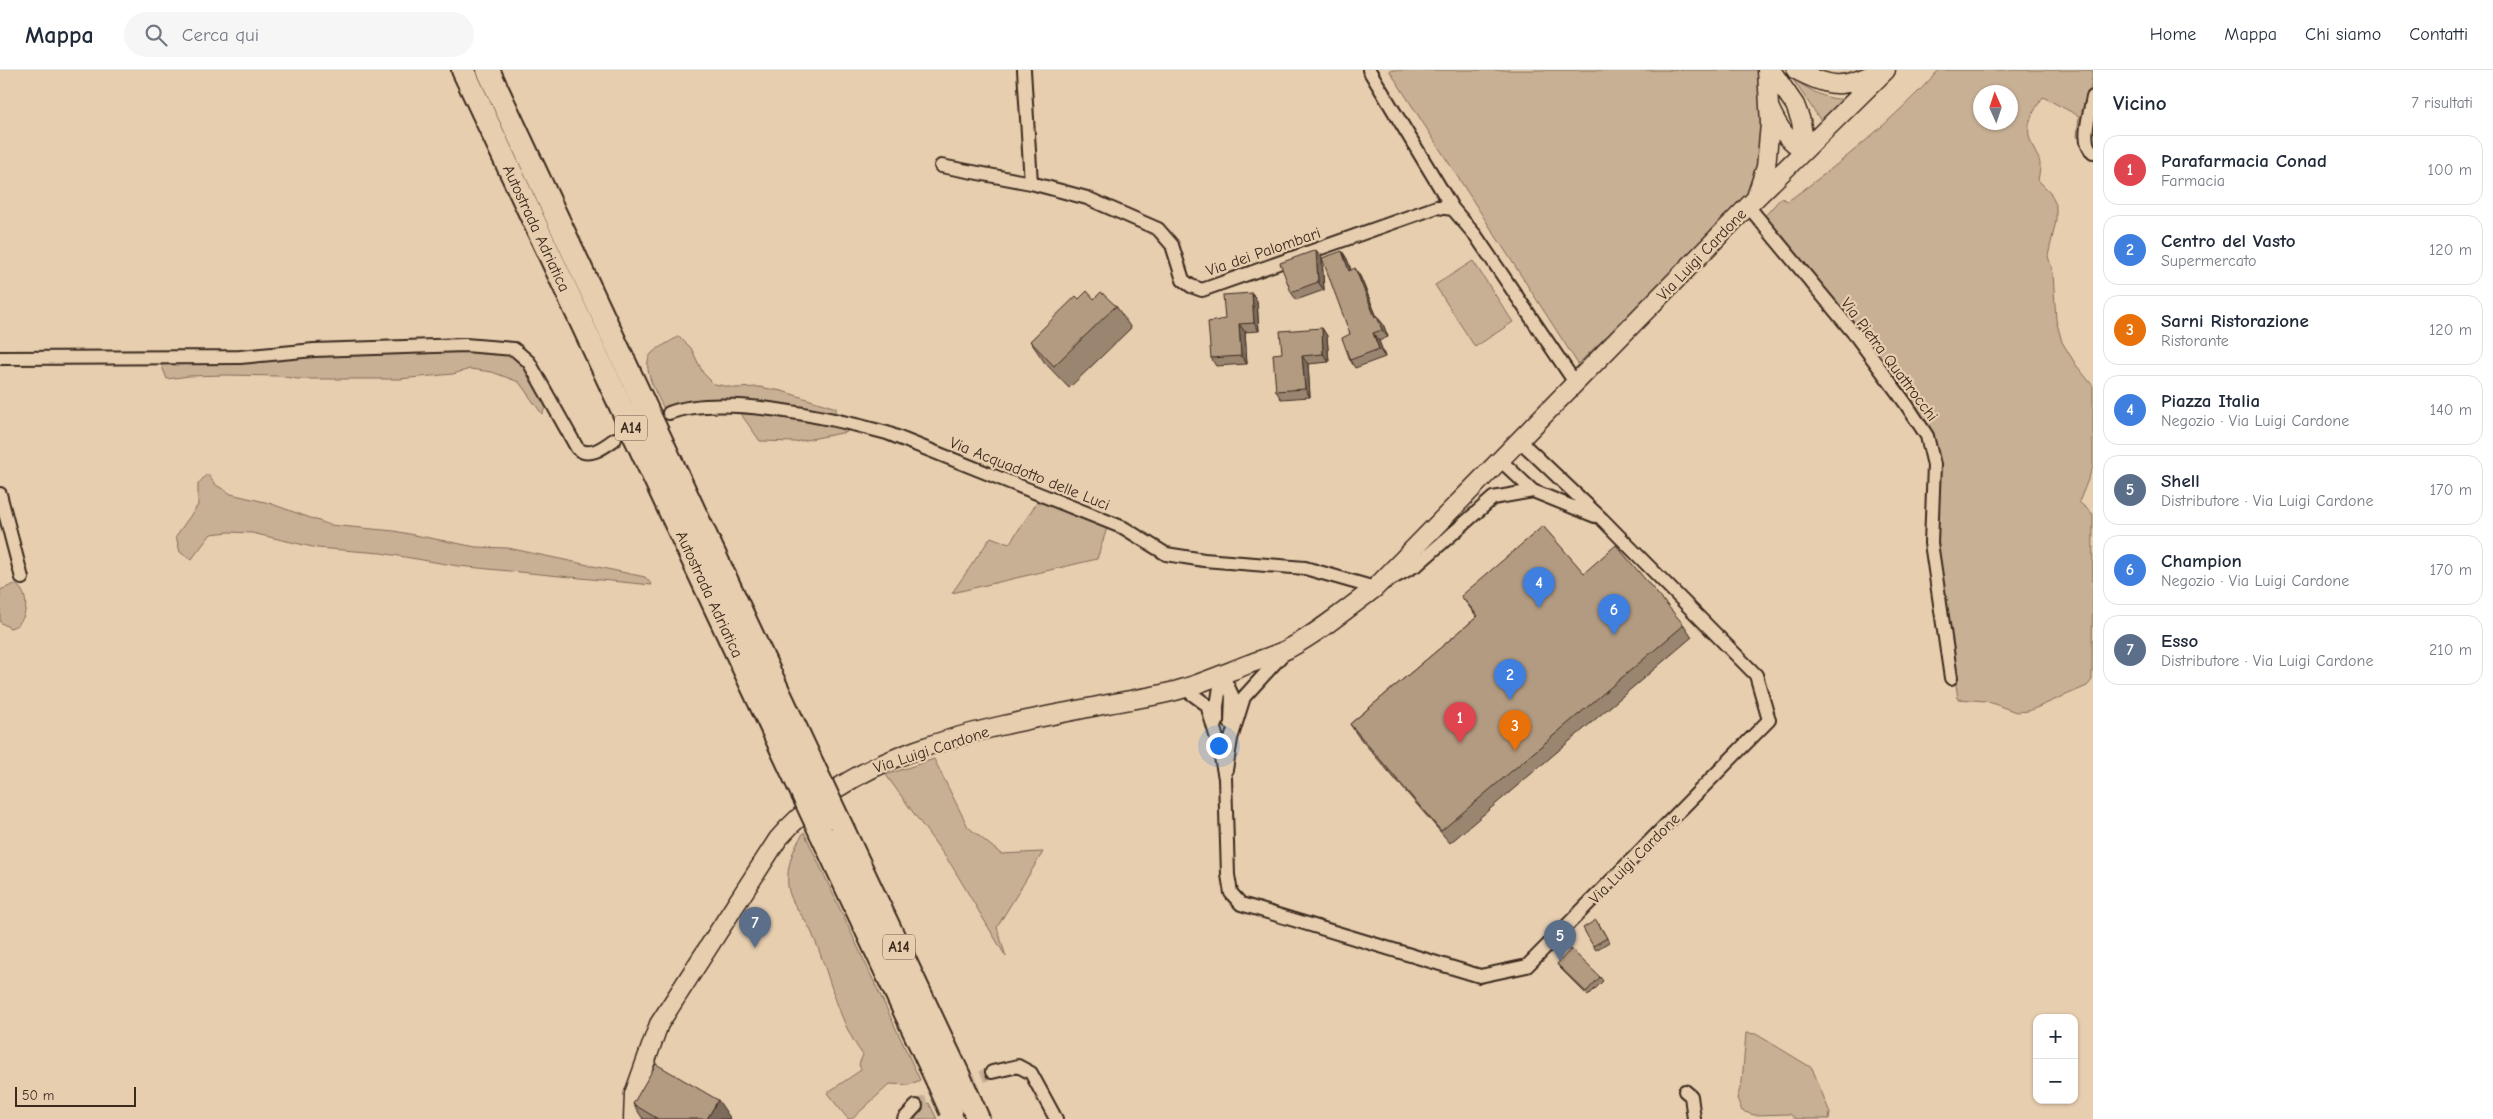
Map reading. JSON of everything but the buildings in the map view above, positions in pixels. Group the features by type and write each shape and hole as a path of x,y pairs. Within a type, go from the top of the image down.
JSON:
{"highway":[{"name":"Autostrada Adriatica","path":"463,70 808,781 838,819 964,1112"},
{"name":"Autostrada Adriatica","path":"488,70 808,781 821,833 948,1078"}],"main road":[{"path":"1751,202 1766,167 1770,109 1767,70"},
{"path":"1771,70 1795,105 1801,121 1805,150"},
{"path":"1796,70 1817,81 1834,86 1856,83 1882,70"},
{"name":"Via Luigi Cardone","path":"633,1119 634,1094 660,1024 778,839 796,819 864,771 953,739 1026,720 1184,688 1287,650 1328,624 1375,588 1576,384 1751,202 1886,70"},
{"path":"1770,109 1777,125 1791,143 1805,150"}],"street":[{"path":"1024,70 1031,184"},
{"path":"1369,70 1453,208 1476,236 1576,384"},
{"path":"2093,97 2086,141 2089,150 2093,152"},
{"name":"Via dei Palombari","path":"941,166 1031,184 1087,198 1158,230 1172,246 1184,280 1191,286 1202,290 1437,207 1453,208"},
{"name":"Via Pietra Quattrocchi","path":"1751,202 1856,336 1927,436 1934,464 1931,543 1951,678"},
{"path":"0,358 240,357 314,350 465,345 514,349 528,362 581,452 589,453 601,449 615,440"},
{"name":"Via Acquadotto delle Luci","path":"669,413 680,409 726,405 851,423 887,433 1124,528 1166,554 1204,560 1305,568 1375,588"},
{"name":"Via Luigi Cardone","path":"1184,688 1207,706 1218,742 1225,778 1228,875 1231,893 1241,904 1480,976 1527,966 1770,720 1756,675 1602,519 1519,440"},
{"name":"Via Luigi Cardone","path":"1500,460 1533,491 1602,519"},
{"name":"Via Luigi Cardone","path":"1375,588 1418,564 1493,498 1533,491"},
{"path":"0,494 22,578"},
{"name":"Via Luigi Cardone","path":"1231,739 1244,697 1287,650"},
{"name":"Via Luigi Cardone","path":"1222,674 1232,695 1231,739 1225,778"},
{"name":"Via Luigi Cardone","path":"1218,742 1217,706 1222,674"},
{"path":"992,1072 1018,1066 1031,1073 1056,1119"},
{"path":"1685,1091 1691,1096 1694,1119"},
{"path":"904,1119 916,1106"}],"shaded area":[{"path":"1389,70 1767,70 1759,188 1578,364"},
{"path":"1939,70 2093,70 2083,139 2077,137 2079,116 2043,97 2033,113 2029,124 2029,136 2040,163 2038,180 2050,192 2056,205 2056,221 2048,256 2053,273 2056,320 2062,342 2076,365 2093,386 2093,467 2079,502 2093,514 2092,680 2087,686 2029,711 2016,712 1986,701 1958,699 1936,541 1934,444 1764,217 1781,198 1788,201 1848,156 1886,123"},
{"path":"1792,78 1827,97 1851,99 1821,121"},
{"path":"1473,261 1513,322 1475,347 1435,285"},
{"path":"679,336 691,348 703,373 714,384 735,388 759,387 782,391 836,408 836,412 848,416 847,432 795,442 760,441 738,410 665,411 651,382 648,366 649,359 654,351"},
{"path":"487,350 511,355 526,365 544,399 546,406 542,414 519,382 492,372 470,369 453,374 399,379 298,379 278,376 225,375 167,379 160,361"},
{"path":"207,474 216,485 231,494 269,503 330,525 394,531 476,547 508,548 645,577 652,585 458,566 381,553 317,548 252,533 229,532 211,534 191,560 180,552 176,536 198,505 198,484"},
{"path":"1038,501 1107,528 1097,559 952,593 991,537 1009,544"},
{"path":"15,584 24,594 26,608 21,621 10,628 0,622 0,590"},
{"path":"934,759 968,827 1001,854 1043,852 997,927 1006,957 952,866 886,775"},
{"path":"804,832 920,1080 909,1085 890,1084 852,1119 848,1119 827,1093 861,1070 859,1064 863,1055 846,1026 811,931 791,899 789,892 788,872 791,858"},
{"path":"1746,1033 1756,1034 1812,1068 1830,1113 1829,1119 1796,1119 1790,1114 1754,1115 1742,1111 1737,1098 1742,1082"},
{"path":"929,1103 937,1119 912,1119 917,1111"}],"tunnel":[{"path":"916,1106 992,1072"}],"place":[{"name":"Piazza Italia","path":"1539,608"},
{"name":"Champion","path":"1614,635"},
{"name":"Centro del Vasto","path":"1510,700"},
{"name":"Parafarmacia Conad","path":"1460,743"},
{"name":"Sarni Ristorazione","path":"1515,751"},
{"name":"Esso","path":"755,948"},
{"name":"Shell","path":"1560,961"}]}
